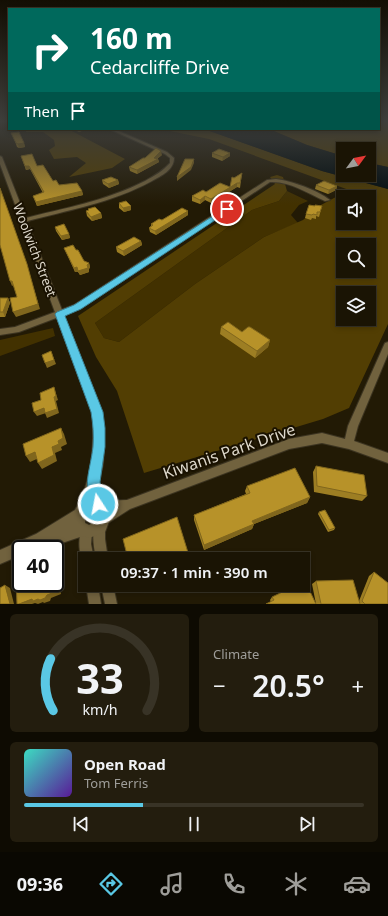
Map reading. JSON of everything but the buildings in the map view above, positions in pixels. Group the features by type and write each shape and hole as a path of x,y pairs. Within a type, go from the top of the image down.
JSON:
{"street":[{"path":"24,220 128,193 164,172 172,163 172,158 166,153 155,148"},
{"name":"Woolwich Street","path":"1,160 97,412 99,447 93,482 86,497 79,524 84,531"},
{"path":"0,332 16,330 60,314 84,303 268,181 286,181 327,200"},
{"path":"349,444 353,426 388,345"},
{"name":"Kiwanis Park Drive","path":"99,505 127,504 289,444 322,438 349,444 388,458"},
{"name":"Woolwich Street","path":"93,482 99,505 104,512 102,524"},
{"path":"0,558 40,539 82,512 90,504 99,505"},
{"name":"Kiwanis Park Drive","path":"102,524 127,504"},
{"path":"40,539 84,531 93,532 102,524"},
{"path":"101,552 99,539 102,524"},
{"path":"84,531 87,552"},
{"path":"93,592 95,604"},
{"path":"108,592 111,604"}],"shaded area":[{"path":"52,148 104,148 125,159 112,168 69,177 86,163 77,157 54,159 49,150"},
{"path":"234,148 258,148 336,175 336,182 362,182 388,189 388,324 349,408 323,419 144,473 117,391 96,357 78,316 275,184 270,177 277,175 283,177 287,191 279,201 252,210 95,323 104,338 119,342 195,284 264,237 303,220 319,206 336,197 336,230 376,230 376,190 349,190"},
{"path":"258,148 317,148 336,154 336,175"},
{"path":"317,148 336,148 336,154"},
{"path":"376,148 388,148 388,167 376,164"},
{"path":"376,164 388,167 388,189 362,182 376,182"},
{"path":"287,191 308,201 299,205 291,215 298,223 264,237 195,284 119,342 104,338 95,323 252,210 279,201"},
{"path":"53,328 55,336 0,356 0,340"}],"route":[{"path":"98,504 97,494 93,482 99,447 97,412 60,314 77,307 227,209"}]}
